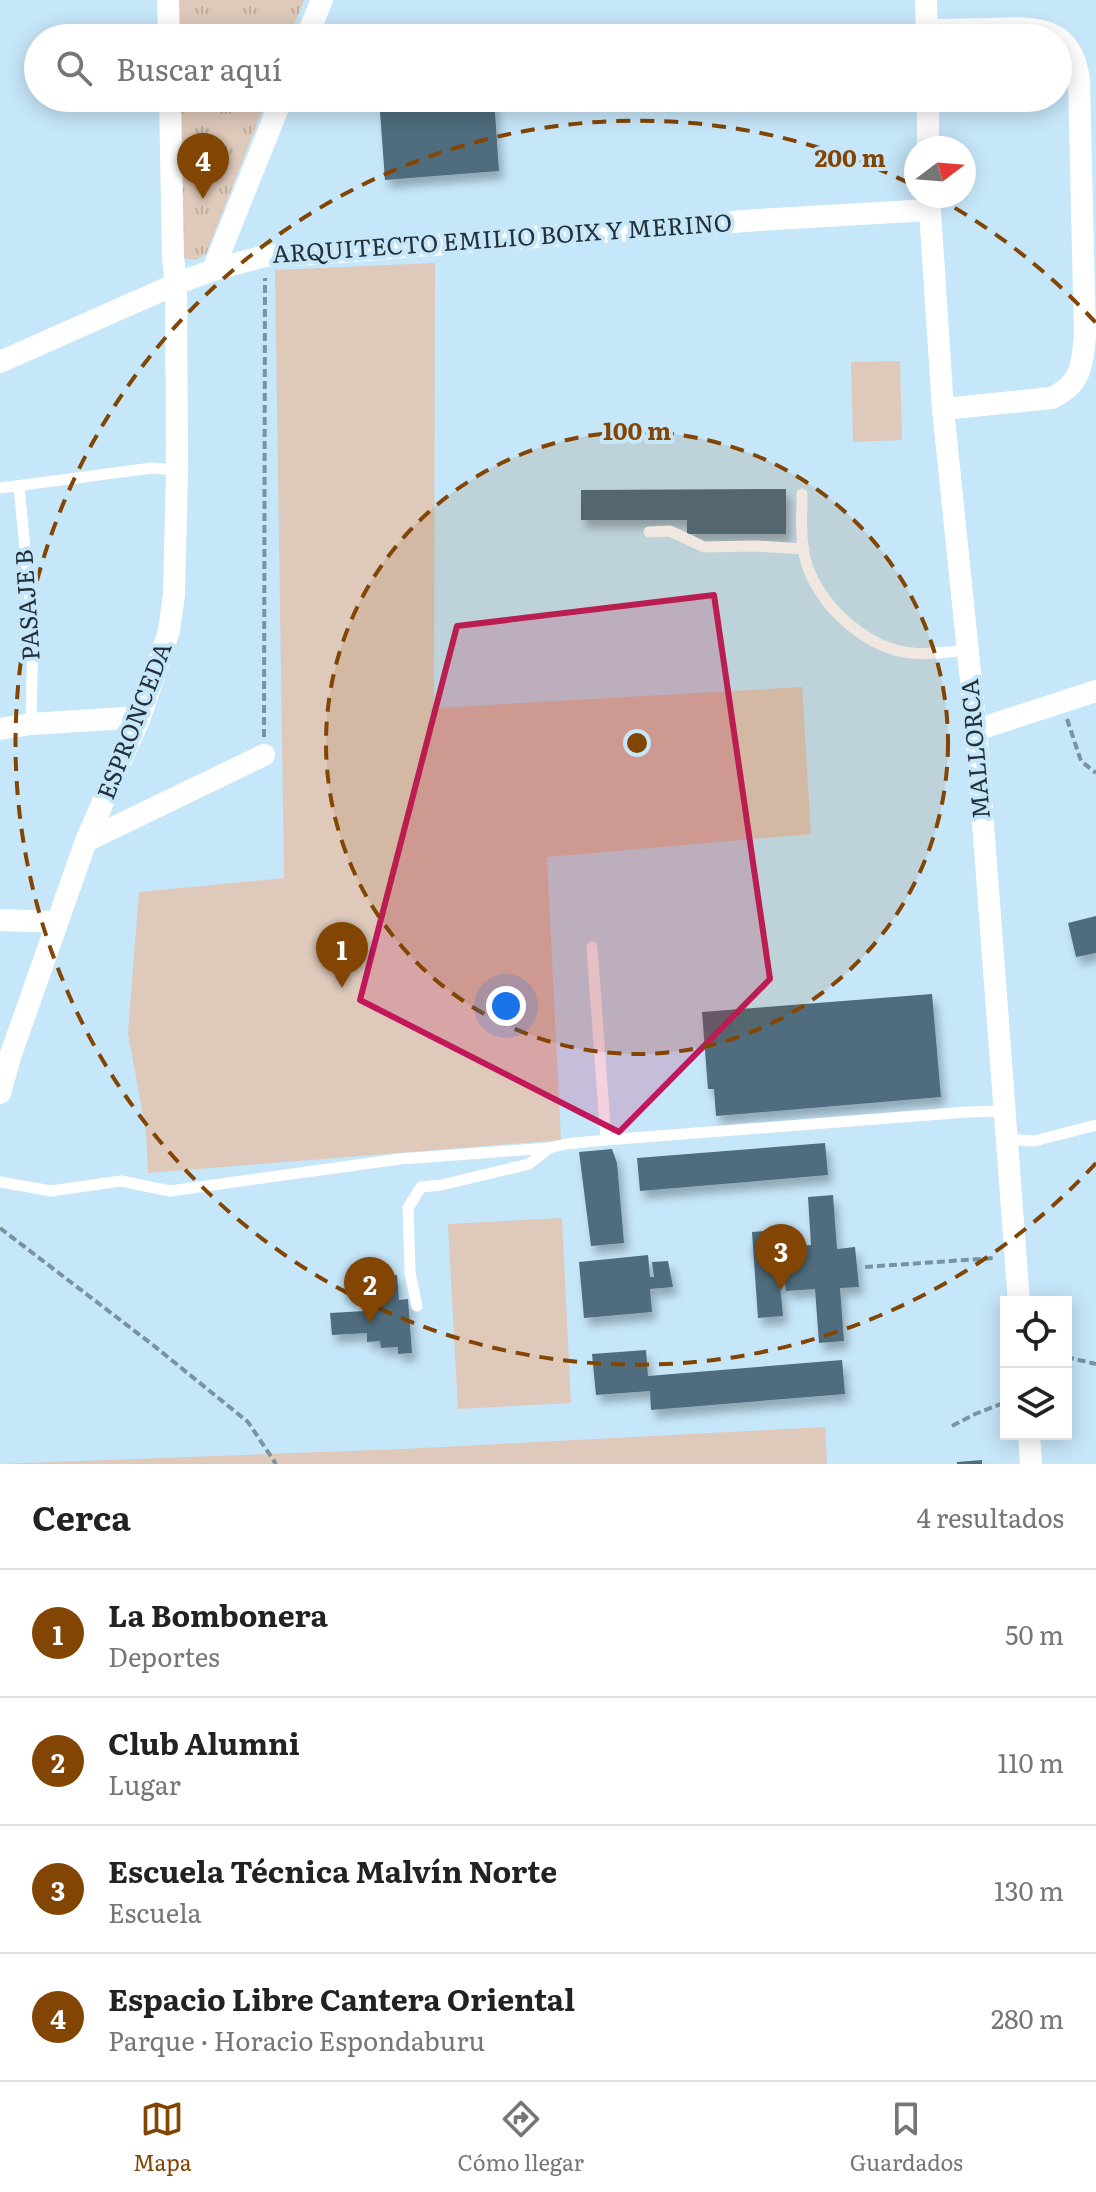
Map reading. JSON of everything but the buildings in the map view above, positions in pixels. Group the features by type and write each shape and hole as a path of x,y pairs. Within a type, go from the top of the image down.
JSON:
{"street":[{"path":"168,0 169,24"},
{"path":"312,24 322,0"},
{"path":"926,0 927,24"},
{"path":"943,409 1052,398 1066,391 1073,383 1090,351 1089,226 1079,80 1077,62 1072,53"},
{"name":"ESPRONCEDA","path":"0,1093 6,1054 86,841 140,717 169,631 174,594 177,470 176,284 170,112"},
{"path":"213,270 276,112"},
{"path":"928,112 928,136"},
{"name":"ARQUITECTO EMILIO BOIX Y MERINO","path":"0,362 176,284 265,256 759,220 904,206"},
{"name":"MALLORCA","path":"929,208 943,409 976,730 1018,1296"},
{"path":"976,730 1096,691"},
{"path":"0,729 140,717"},
{"path":"86,841 264,755"},
{"path":"0,920 57,922"},
{"path":"1029,1440 1031,1464"}],"lane":[{"path":"0,488 152,468 177,470"},
{"name":"PASAJE B","path":"19,487 33,630 31,724"},
{"path":"802,494 804,549 809,572 841,618 883,645 909,653 967,650"},
{"path":"649,532 670,531 704,547 804,549"},
{"path":"592,947 606,1140"},
{"path":"0,1182 51,1191 121,1181 170,1191 400,1159 549,1148 606,1140 1005,1111"},
{"path":"1006,1139 1034,1141 1096,1125"},
{"path":"417,1306 410,1273 408,1208 421,1187 529,1164 549,1148"}],"path":[{"path":"264,755 265,256"},
{"path":"1061,702 1081,761 1096,773"},
{"path":"0,1228 248,1422 276,1464"},
{"path":"865,1267 1015,1256"},
{"path":"1072,1358 1096,1364"},
{"path":"952,1426 1000,1405"}],"highlighted area":[{"path":"714,595 770,979 619,1132 360,1000 457,626"}],"green space":[{"path":"175,0 304,0 295,24 175,24"},
{"path":"177,112 262,112 206,254 196,260 184,258"},
{"path":"435,263 434,708 802,687 811,834 547,857 561,1140 148,1173 146,1132 128,1033 139,892 284,878 275,270"},
{"path":"900,361 902,440 853,442 851,362"},
{"path":"562,1218 571,1403 458,1409 448,1224"},
{"path":"825,1427 827,1464 0,1464 404,1449"}],"place":[{"name":"Espacio Libre Cantera Oriental","path":"203,199"},
{"name":"La Bombonera","path":"342,988"},
{"name":"Escuela Técnica Malvín Norte","path":"781,1290"},
{"name":"Club Alumni","path":"370,1323"}]}
